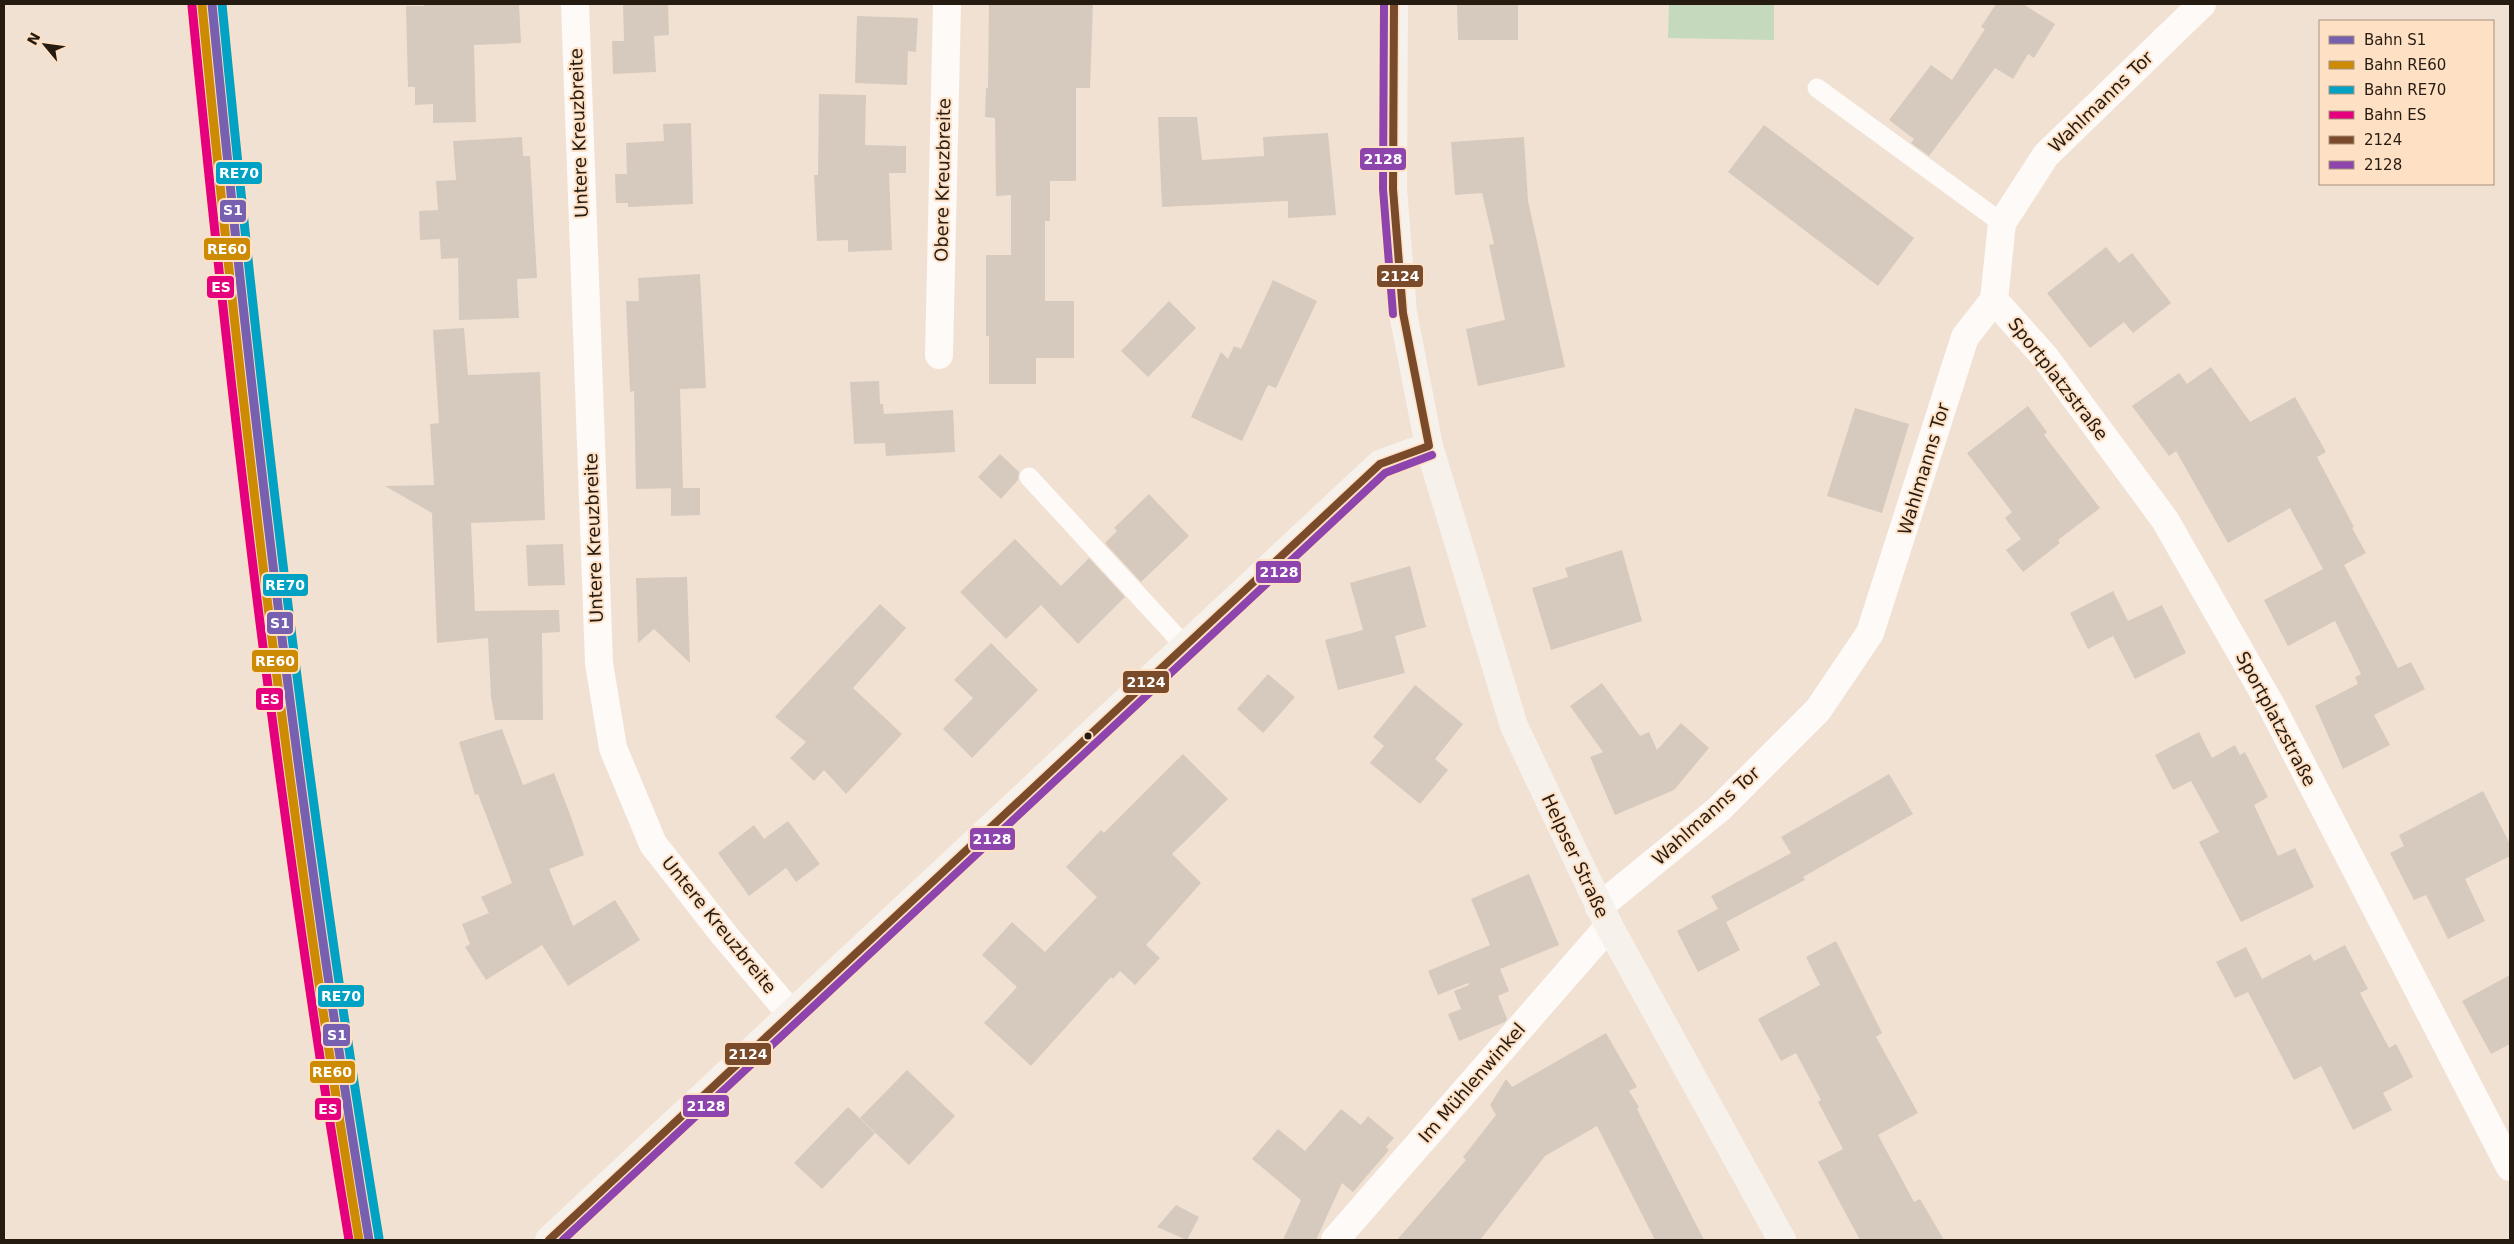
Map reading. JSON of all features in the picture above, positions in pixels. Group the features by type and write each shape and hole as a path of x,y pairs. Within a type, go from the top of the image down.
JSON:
{"main road":[{"name":"Helpser Straße","path":"1394,4 1393,189 1402,304 1429,446 1514,726 1604,917 1782,1240"},
{"path":"550,1240 1380,464 1429,446"}],"street":[{"name":"Untere Kreuzbreite","path":"575,4 599,663 613,748 653,844 725,936 791,1014"},
{"name":"Obere Kreuzbreite","path":"939,355 947,4"},
{"name":"Wahlmanns Tor","path":"1604,917 1719,809 1818,710 1870,633 1965,336 1994,300 2002,223 2046,155 2202,4"},
{"name":"Sportplatzstraße","path":"1994,300 2045,357 2165,520 2273,709 2508,1158"},
{"name":"Im Mühlenwinkel","path":"1335,1240 1604,917"}],"lane":[{"path":"1817,88 2002,223"},
{"path":"1029,477 1186,646"}],"green space":[{"path":"1669,4 1774,4 1774,40 1668,38"}],"building":[{"path":"424,4 519,4 521,43 474,45 476,122 433,123 433,104 415,105 415,87 408,87 406,6 424,6"},
{"path":"623,4 668,4 669,35 654,36 656,72 613,74 612,41 624,41"},
{"path":"989,4 1093,4 1090,88 1076,88 1076,181 1050,181 1050,221 1045,221 1045,301 1074,301 1074,358 1036,358 1036,384 989,384 989,336 986,336 986,255 1011,255 1011,195 996,196 995,118 985,117 986,88 988,88"},
{"path":"1457,4 1518,4 1518,40 1458,40"},
{"path":"1996,4 2023,4 2055,24 2034,58 2028,54 2013,79 1995,68 1929,156 1911,143 1914,139 1889,120 1931,65 1952,80 1985,29 1981,27"},
{"path":"857,16 918,18 916,52 908,51 907,85 855,83"},
{"path":"819,94 866,95 865,145 906,146 906,173 889,173 892,250 848,252 848,240 817,241 814,175 818,175"},
{"path":"1158,117 1197,117 1202,160 1264,156 1263,137 1328,133 1336,215 1288,218 1288,201 1162,207"},
{"path":"691,123 693,204 628,207 628,203 616,203 615,174 627,174 626,143 664,141 663,124"},
{"path":"1764,125 1914,238 1878,286 1728,172"},
{"path":"522,137 523,156 530,156 537,278 517,279 519,318 459,320 458,258 441,259 440,239 420,240 419,211 438,210 436,181 456,180 453,141"},
{"path":"1524,137 1528,201 1565,367 1478,386 1466,329 1505,320 1489,245 1494,244 1482,193 1455,195 1451,142"},
{"path":"2106,247 2119,263 2132,253 2171,303 2133,333 2124,322 2090,348 2047,293"},
{"path":"700,274 706,388 680,389 683,488 636,489 634,391 630,392 626,301 639,301 638,278"},
{"path":"1273,280 1317,301 1276,388 1268,385 1242,441 1191,417 1221,352 1228,359 1234,346 1241,349"},
{"path":"1169,301 1196,328 1148,377 1121,351"},
{"path":"464,328 468,375 540,372 545,520 471,523 475,611 559,610 560,632 542,633 543,720 495,720 491,697 488,638 437,643 432,513 385,486 434,485 430,424 439,423 433,330"},
{"path":"2211,367 2250,422 2295,397 2326,452 2317,457 2366,553 2344,565 2398,668 2411,662 2425,689 2374,715 2390,745 2343,769 2315,706 2358,684 2355,677 2361,674 2335,621 2288,646 2264,600 2323,569 2290,508 2228,543 2176,451 2169,456 2132,406 2179,373 2187,384"},
{"path":"879,381 880,404 883,404 884,414 953,410 955,452 886,456 885,443 854,444 850,382"},
{"path":"2028,406 2047,432 2044,435 2100,508 2058,540 2060,543 2023,572 2006,550 2021,539 2005,518 2012,512 1967,453"},
{"path":"1855,408 1909,424 1882,513 1827,496"},
{"path":"1000,454 1019,472 1018,480 1001,499 978,477"},
{"path":"671,488 700,488 700,515 671,516"},
{"path":"1149,494 1189,536 1141,582 1105,543 1117,531 1114,528"},
{"path":"1015,539 1061,586 1089,558 1125,597 1078,644 1041,605 1006,639 960,592"},
{"path":"563,544 565,585 528,586 526,545"},
{"path":"1622,550 1642,621 1551,650 1532,588 1568,577 1565,568"},
{"path":"1410,566 1426,627 1395,636 1405,673 1338,690 1325,640 1363,630 1350,583"},
{"path":"687,577 690,663 654,629 638,643 636,578"},
{"path":"2113,591 2128,621 2162,605 2186,653 2135,679 2113,636 2088,649 2070,613"},
{"path":"880,604 906,628 853,688 902,734 846,794 824,770 814,781 790,758 806,742 775,717"},
{"path":"991,643 1038,690 972,758 943,729 973,698 954,680"},
{"path":"1268,674 1295,697 1263,733 1237,709"},
{"path":"1602,683 1640,736 1649,732 1657,750 1681,723 1709,748 1674,790 1615,815 1590,757 1603,752 1570,706"},
{"path":"1415,685 1463,724 1435,759 1448,770 1420,804 1370,763 1384,746 1373,737"},
{"path":"502,729 523,785 554,773 571,817 584,855 549,869 573,926 615,900 640,940 568,986 542,945 486,980 465,947 470,944 462,924 489,913 481,897 512,883 478,794 475,795 459,742"},
{"path":"2199,732 2212,758 2235,745 2240,755 2245,752 2268,797 2254,805 2278,856 2295,848 2314,887 2241,922 2199,842 2219,832 2191,781 2173,790 2155,755"},
{"path":"1183,754 1228,799 1172,854 1201,883 1146,945 1160,958 1135,985 1120,971 1113,979 1111,977 1031,1066 984,1023 1017,987 982,955 1012,922 1045,952 1097,897 1066,867 1101,830 1104,833"},
{"path":"1889,774 1913,814 1803,877 1805,880 1726,922 1740,950 1698,972 1677,931 1718,909 1711,896 1791,853 1781,837"},
{"path":"2483,791 2510,844 2510,856 2465,879 2485,921 2448,939 2426,895 2414,900 2390,853 2404,846 2399,835"},
{"path":"788,821 820,864 796,882 786,868 749,896 718,853 754,825 764,839"},
{"path":"1529,874 1559,945 1500,969 1509,991 1498,996 1507,1019 1505,1022 1459,1041 1448,1014 1461,1009 1454,991 1469,985 1468,983 1438,995 1428,971 1490,945 1471,899"},
{"path":"1836,941 1882,1033 1876,1037 1918,1113 1878,1135 1914,1202 1920,1199 1944,1240 1860,1240 1818,1162 1843,1149 1818,1102 1821,1100 1796,1053 1781,1061 1758,1019 1820,985 1806,957"},
{"path":"2345,945 2368,989 2360,993 2389,1048 2396,1044 2413,1077 2383,1093 2392,1110 2353,1130 2321,1066 2294,1080 2248,992 2235,998 2216,962 2246,947 2262,979 2310,954 2314,961"},
{"path":"2510,975 2510,1044 2491,1054 2462,1001"},
{"path":"1606,1033 1637,1087 1629,1091 1639,1107 1637,1109 1704,1240 1655,1240 1597,1126 1545,1156 1480,1240 1397,1240 1466,1160 1463,1157 1496,1115 1490,1105 1506,1079 1512,1087"},
{"path":"907,1070 955,1116 909,1165 860,1118"},
{"path":"848,1107 875,1133 822,1189 794,1163"},
{"path":"1341,1109 1361,1125 1368,1116 1394,1138 1386,1147 1389,1150 1353,1192 1342,1183 1316,1240 1283,1240 1301,1200 1252,1159 1278,1129 1305,1151"},
{"path":"1176,1205 1199,1217 1187,1240 1157,1227"}],"rail line":[{"name":"S1","path":"212,4 227,159 280,624 321,932 369,1240"},
{"name":"RE70","path":"222,4 254,314 290,623 331,931 379,1238"},
{"name":"RE60","path":"202,5 251,470 270,624 311,932 359,1240"},
{"name":"ES","path":"192,6 224,316 260,624 301,933 349,1240"}],"transit line":[{"name":"2128","path":"1384,4 1383,189 1393,314"},
{"name":"2124","path":"549,1240 1380,464 1429,446 1403,313 1393,189 1394,4"},
{"name":"2128","path":"563,1240 1385,473 1432,455"}]}
